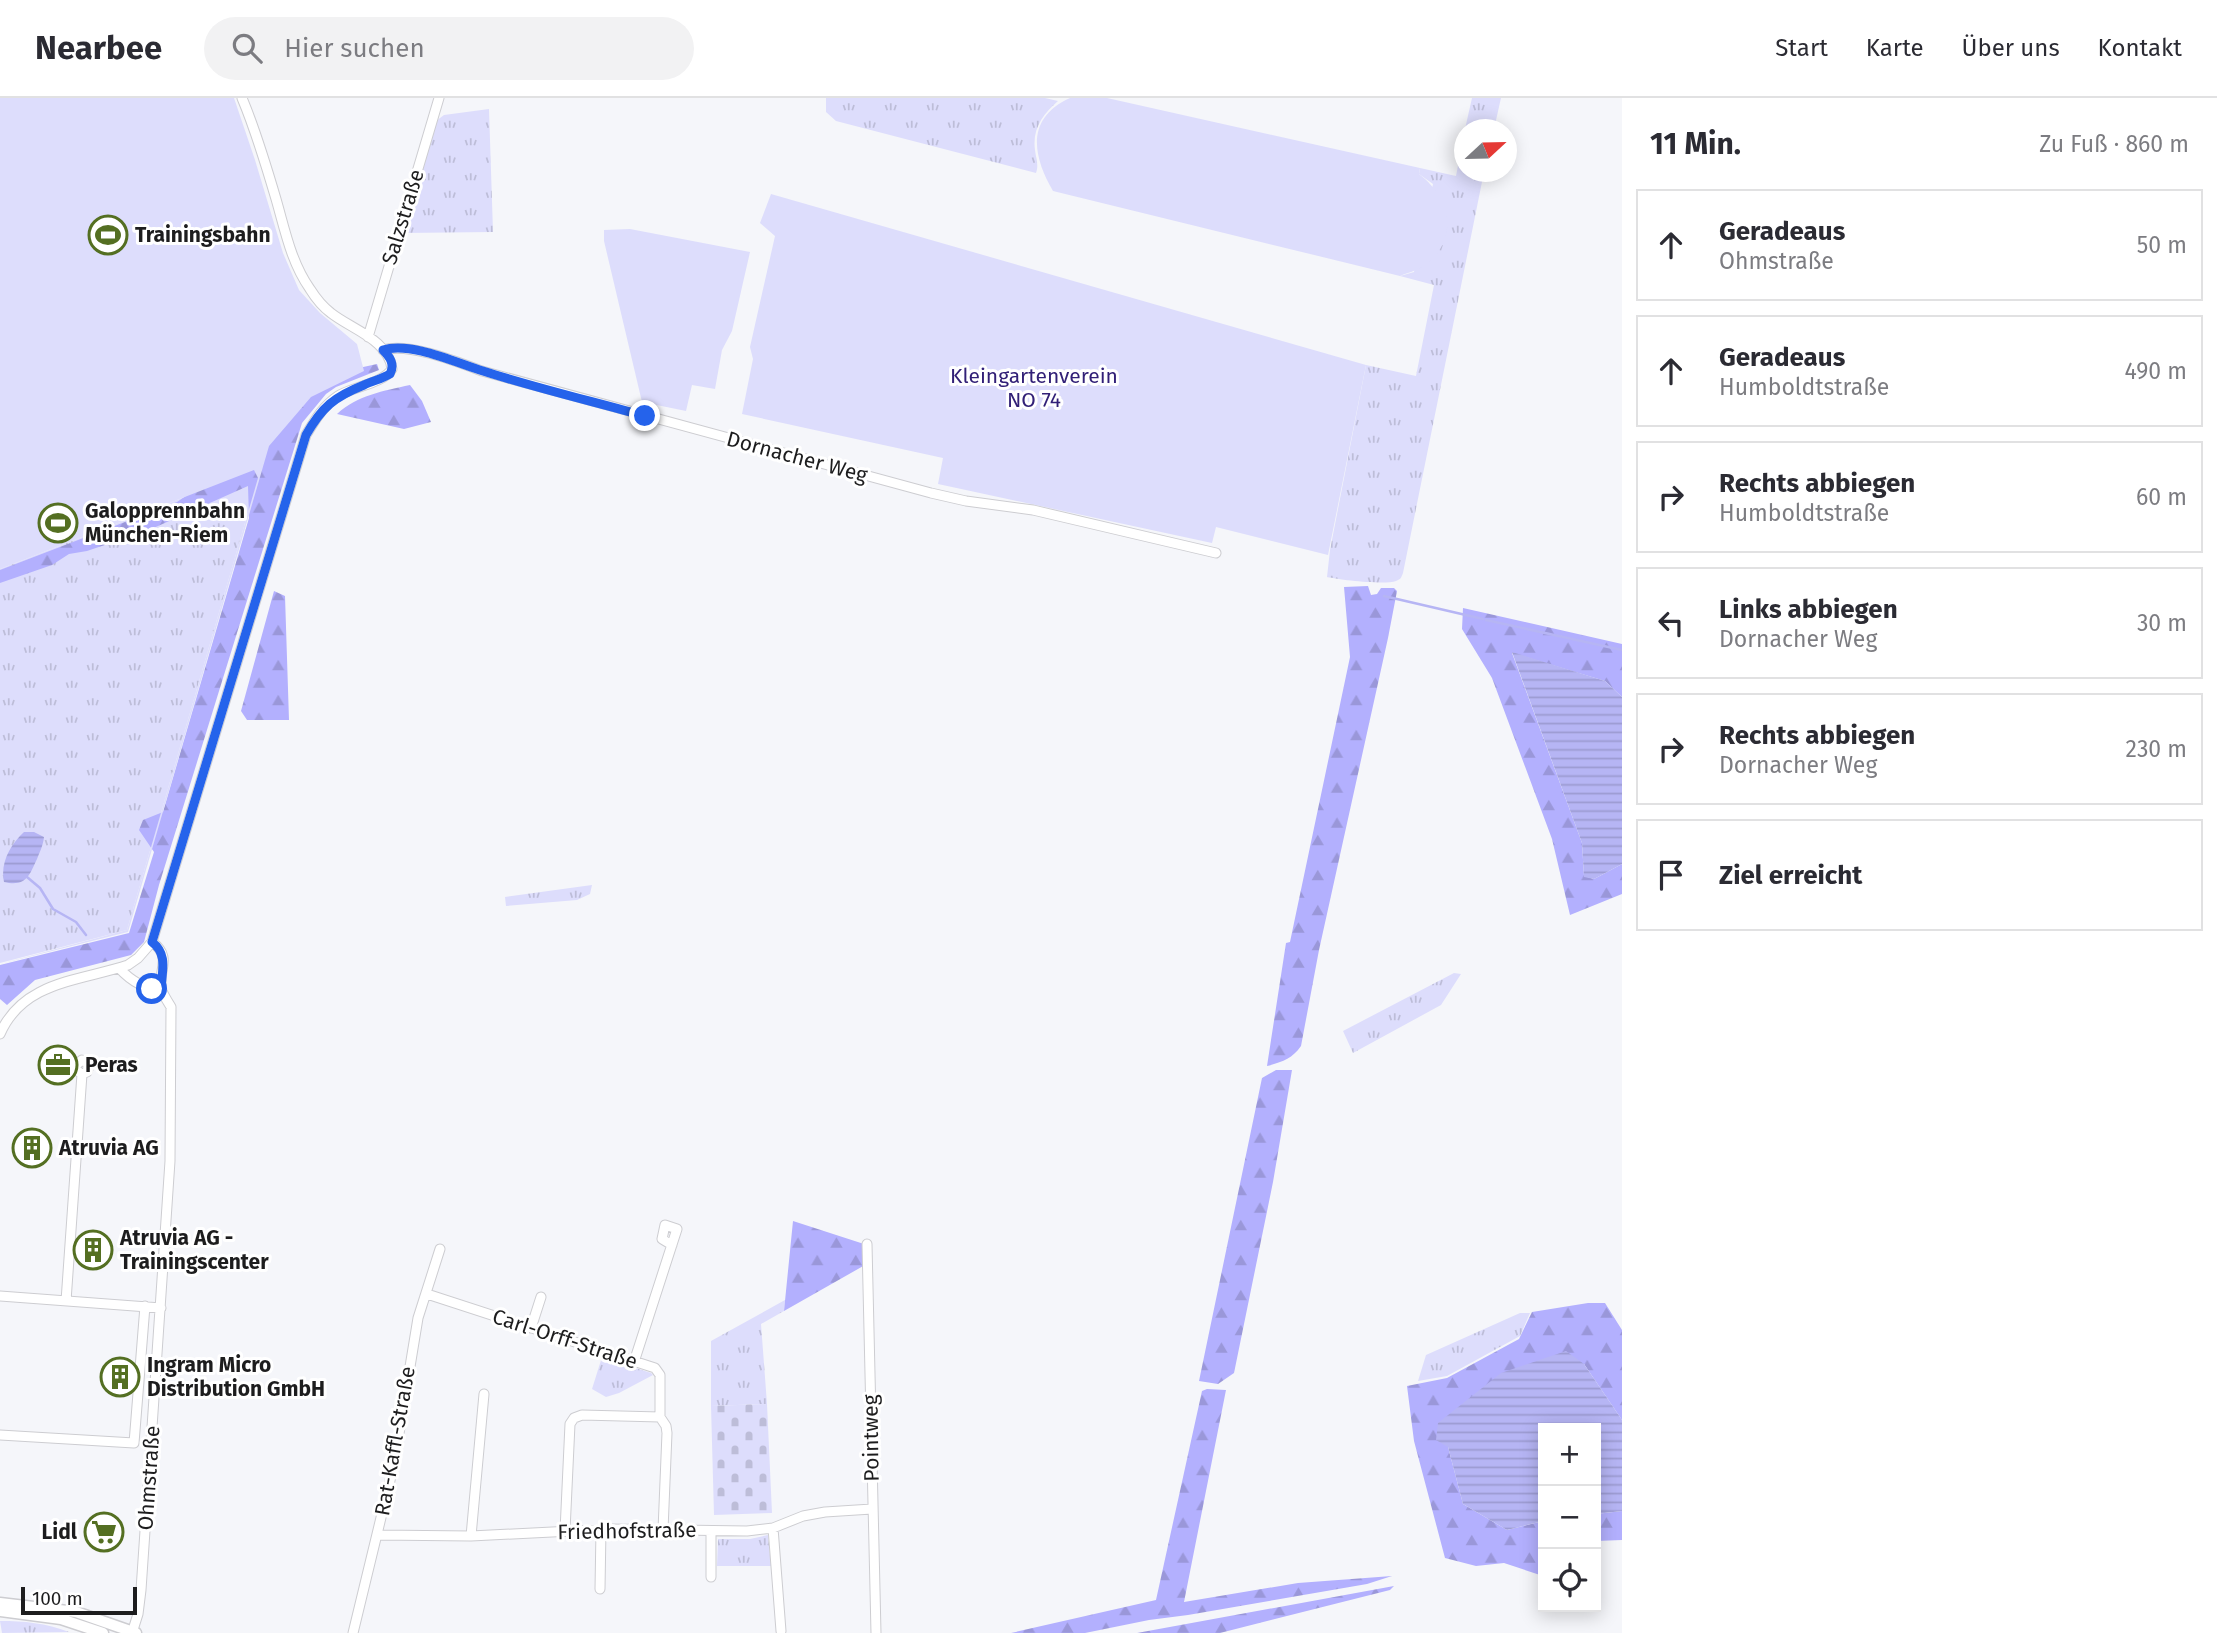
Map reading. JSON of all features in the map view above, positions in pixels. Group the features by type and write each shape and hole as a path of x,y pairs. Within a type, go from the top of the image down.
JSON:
{"street":[{"path":"0,1034 11,1014 28,996 119,968 138,958 152,942 306,435 315,418 340,394 384,377 392,369 391,361 383,350 330,313 311,291 301,274 291,252 264,158 242,98"},
{"name":"Salzstraße","path":"368,337 439,98"},
{"name":"Dornacher Weg","path":"383,350 391,347 438,354 482,371 931,493 966,501 1033,510 1216,553"},
{"name":"Ohmstraße","path":"134,1633 141,1590 170,1161 171,1007 161,989 163,955 161,949 152,942"},
{"path":"119,968 128,978 147,988 161,989"},
{"path":"66,1301 82,1074"},
{"name":"Pointweg","path":"866,1244 876,1633"},
{"path":"634,1362 672,1245"},
{"name":"Rat-Kaffl-Straße","path":"353,1633 394,1464 418,1318 440,1249"},
{"name":"Carl-Orff-Straße","path":"426,1294 655,1368 660,1375 660,1417"},
{"path":"0,1296 161,1308"},
{"path":"531,1328 541,1297"},
{"path":"134,1443 145,1306"},
{"path":"471,1536 484,1394"},
{"path":"565,1531 571,1421 582,1415 660,1417 667,1426 663,1530"},
{"path":"0,1435 151,1444"},
{"name":"Friedhofstraße","path":"378,1535 471,1536 600,1529 747,1531 772,1528 803,1516 825,1512 873,1509"},
{"path":"772,1528 781,1631"},
{"path":"600,1529 600,1589"},
{"path":"711,1531 711,1577"},
{"path":"0,1603 76,1612 134,1633"},
{"path":"0,1611 61,1619 103,1633"}],"green space":[{"name":"Galopprennbahn München-Riem","path":"0,98 234,98 283,253 299,290 320,313 357,344 364,371 311,397 269,446 128,932 0,964 127,930 258,478 254,470 0,569"},
{"path":"826,98 1045,98 1058,101 1043,117 1035,135 1036,173 836,121 826,112"},
{"path":"1070,98 1107,98 1420,168 1419,174 1437,193 1443,204 1447,228 1445,240 1426,265 1400,276 1053,191 1041,164 1037,138 1046,116"},
{"path":"1472,98 1501,98 1496,119 1467,119"},
{"path":"489,109 493,232 403,233 436,121 444,115"},
{"path":"1420,168 1454,176 1454,182 1482,182 1403,573 1399,580 1390,582 1362,582 1327,577 1366,365 1416,376 1434,285 1400,276 1414,272 1433,184 1419,174"},
{"name":"Kleingartenverein NO 74","path":"771,194 1366,365 1328,555 1216,527 1212,543 938,484 943,458 742,414 753,359 750,347 775,236 760,223"},
{"path":"630,229 750,252 732,331 722,350 715,389 692,385 686,411 642,402 604,241 604,230"},
{"path":"377,364 379,370 336,387 326,394 302,423 159,885 144,942 131,955 35,980 7,1005 0,999 0,965 129,933 154,852 139,830 143,820 163,812 249,518 248,486 149,530 87,551 69,554 52,565 0,583 0,570 177,502 199,487 220,453 354,369"},
{"path":"410,385 422,401 431,422 404,429 337,414 362,398"},
{"path":"254,470 258,478 127,930 0,963 0,569"},
{"path":"1368,586 1371,595 1377,594 1381,588 1394,588 1397,591 1388,638 1319,950 1301,1046 1286,1059 1267,1066 1286,943 1290,942 1350,657 1344,587"},
{"path":"274,591 285,596 289,720 247,720 241,711"},
{"path":"1463,608 1622,644 1622,697 1605,681 1512,653 1582,843 1584,876 1594,879 1622,864 1622,894 1570,915 1552,839 1492,678 1462,629"},
{"path":"592,885 590,894 577,900 506,906 505,897"},
{"path":"1454,973 1461,974 1441,1005 1353,1053 1343,1031"},
{"path":"1276,1070 1292,1070 1273,1182 1234,1373 1218,1384 1199,1381 1262,1078"},
{"path":"793,1221 864,1244 865,1265 784,1311"},
{"path":"785,1300 784,1311 761,1324 767,1404 711,1406 711,1341"},
{"path":"1605,1303 1622,1330 1622,1420 1584,1364 1448,1447 1463,1504 1507,1530 1538,1522 1538,1574 1504,1563 1476,1566 1445,1558 1414,1441 1407,1386 1447,1378 1519,1339 1532,1312"},
{"path":"1520,1313 1530,1313 1520,1336 1447,1376 1418,1381 1426,1355"},
{"path":"602,1357 653,1375 606,1397 592,1389"},
{"path":"1226,1390 1184,1602 1298,1583 1392,1576 1367,1584 1085,1633 1011,1633 1156,1600 1202,1391"},
{"path":"767,1404 772,1513 714,1515 711,1406"},
{"path":"1622,1511 1622,1540 1601,1541 1601,1513"},
{"path":"768,1535 771,1566 717,1566 718,1539 750,1539"},
{"path":"1394,1586 1390,1590 1220,1633 1137,1633"},
{"path":"0,1621 35,1623 69,1632 2,1633"}],"water":[{"path":"1512,652 1605,681 1622,697 1622,864 1594,879 1584,877 1582,843"},
{"path":"24,832 34,832 44,837 40,851 26,879 17,883 4,882 3,868 7,855"},
{"path":"1566,1351 1584,1364 1622,1420 1622,1511 1601,1513 1601,1423 1538,1423 1538,1522 1507,1530 1463,1504 1448,1447 1436,1440 1438,1423 1501,1373"}],"waterway":[{"path":"1384,596 1483,619"},
{"path":"1486,620 1622,650"},
{"path":"27,877 40,888 53,909 76,922 86,935"}],"place":[{"name":"Trainingsbahn","path":"108,235"},
{"name":"Galopprennbahn München-Riem","path":"58,523"},
{"name":"Peras","path":"58,1065"},
{"name":"Atruvia AG","path":"32,1148"},
{"name":"Atruvia AG - Trainingscenter","path":"93,1250"},
{"name":"Ingram Micro Distribution GmbH","path":"120,1377"},
{"name":"Lidl","path":"104,1532"}],"route":[{"path":"152,989 161,989 163,955 161,949 152,942 306,435 315,418 340,394 390,374 391,361 383,350 391,347 438,354 482,371 645,416"}]}
